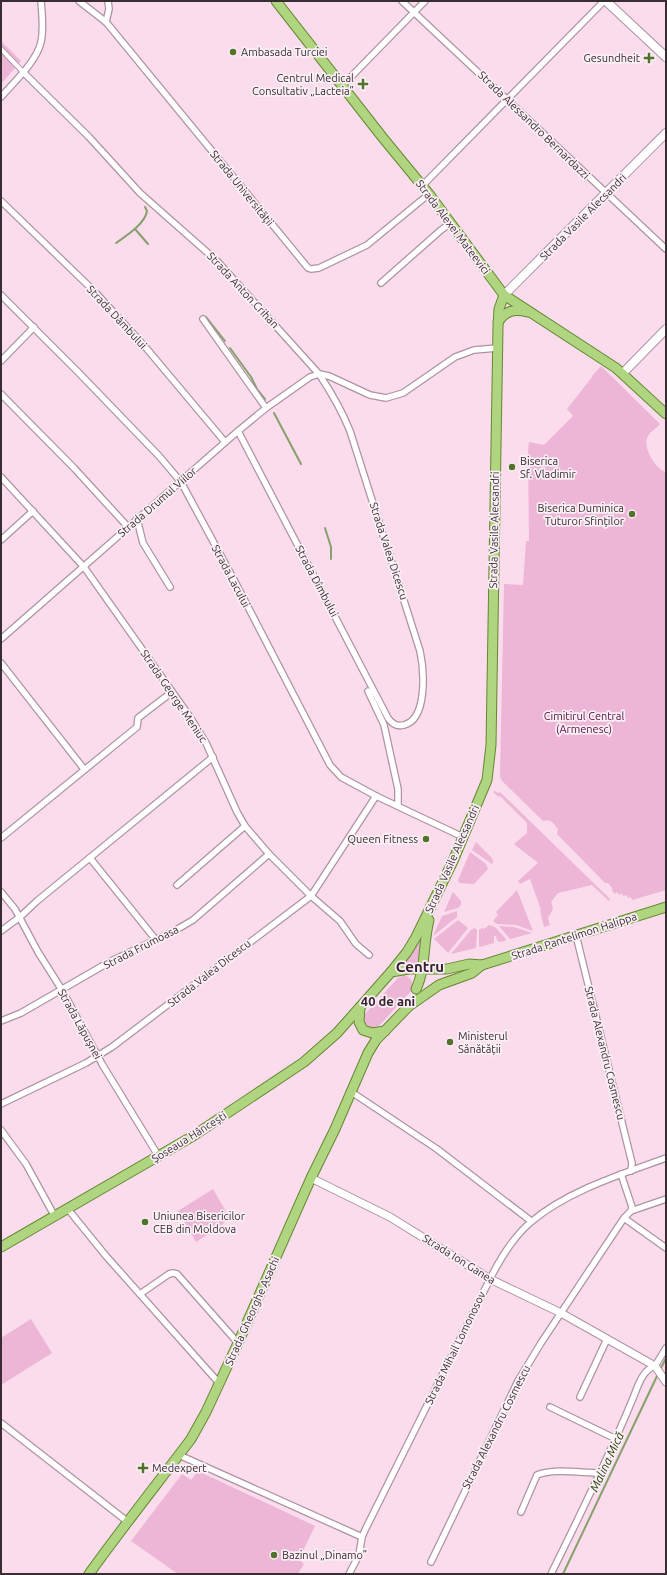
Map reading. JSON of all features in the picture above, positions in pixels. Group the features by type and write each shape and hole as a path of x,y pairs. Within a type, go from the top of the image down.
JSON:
{"main road":[{"name":"Strada Alexei Mateevici","path":"276,1 429,194 504,295 591,350 623,373 666,414"},
{"path":"605,1 666,57"},
{"name":"Strada Vasile Alecsandri","path":"360,1006 392,972 410,947 433,904 487,780 491,759 497,348 499,309 504,295 666,133"},
{"path":"498,322 506,313 510,311 520,310 530,312"},
{"path":"623,373 666,329"},
{"path":"409,1006 420,980 426,932 433,904"},
{"name":"Strada Pantelimon Halippa","path":"409,1006 439,985 472,973 482,965 666,907"},
{"name":"Strada Pantelimon Halippa","path":"392,972 402,970 447,969 469,964 482,965"},
{"path":"402,970 414,975 416,989"},
{"path":"360,1006 358,1017 363,1030 372,1033 385,1031"},
{"name":"Șoseaua Hâncești","path":"1,1247 67,1208 159,1157 218,1120 304,1062 337,1033 360,1006"},
{"name":"Strada Gheorghe Asachi","path":"89,1574 179,1455 199,1426 238,1343 311,1178 335,1129 350,1091 368,1053 385,1031 409,1006"}],"street":[{"path":"1,97 24,72 41,43 41,1"},
{"name":"Strada Universității","path":"79,1 106,22 308,268 318,268 367,245 429,194"},
{"path":"106,22 109,8 108,1"},
{"name":"Strada Alessandro Bernardazzi","path":"402,1 666,249"},
{"path":"343,85 424,1"},
{"path":"422,186 605,1"},
{"path":"1,49 24,72"},
{"name":"Strada Anton Crihan","path":"24,72 89,137 140,193 217,261 319,374 329,376 370,395 386,398 403,393 418,384 449,360 461,354 474,350 497,348"},
{"name":"Strada Dâmbului","path":"1,201 95,292 147,349 225,442"},
{"path":"381,283 451,223"},
{"name":"Strada Lacului","path":"1,295 34,327 181,482 234,580 330,765 342,777 376,796 462,837"},
{"path":"203,319 266,408"},
{"path":"1,361 34,327"},
{"name":"Strada Drumul Viilor","path":"1,639 238,431 266,408 310,377 319,374"},
{"name":"Strada Valea Dicescu","path":"319,374 340,409 350,431 420,651 423,673 420,704 413,721 406,725 399,726"},
{"path":"1,394 74,468 128,527"},
{"name":"Strada Dîmbului","path":"238,431 388,718 391,722 399,726"},
{"name":"Strada George Meniuc","path":"1,477 84,567 172,692 196,727 213,757 234,807 245,826 269,854 311,896 340,921 356,944 369,955"},
{"path":"1,540 33,511"},
{"path":"137,519 143,543 170,587"},
{"path":"1,663 84,769"},
{"path":"368,691 384,725 398,789 398,806"},
{"path":"1,838 137,727 138,718 172,692"},
{"path":"1,931 20,917 37,901 213,757"},
{"name":"Strada Valea Dicescu","path":"1,1104 98,1056 125,1038 311,896 376,796"},
{"path":"177,885 245,826"},
{"name":"Strada Frumoasa","path":"1,1021 21,1013 112,961 156,940 197,917 269,854"},
{"path":"90,858 156,940"},
{"name":"Strada Lăpușnei","path":"1,892 20,917 38,952 62,990 114,1084 159,1157"},
{"name":"Strada Alexandru Cosmescu","path":"576,935 632,1163 631,1171"},
{"path":"350,1091 437,1148 531,1221"},
{"path":"1,1130 26,1164 54,1216"},
{"name":"Strada Mihail Lomonosov","path":"349,1574 359,1555 362,1538 490,1279 505,1252 531,1221 565,1200 591,1186 666,1158"},
{"path":"621,1174 632,1207 631,1211"},
{"name":"Strada Ion Ganea","path":"311,1178 390,1217 490,1279 562,1313 655,1366"},
{"name":"Strada Alexandru Cosmescu","path":"431,1562 518,1381 541,1343 624,1218 631,1211 666,1199"},
{"path":"67,1208 106,1256 219,1383"},
{"path":"624,1218 666,1248"},
{"path":"140,1294 168,1274 177,1274 238,1343"},
{"path":"580,1397 607,1339"},
{"path":"551,1574 616,1439 641,1379 649,1368 655,1366 666,1348"},
{"path":"655,1366 666,1382"},
{"path":"550,1407 616,1439"},
{"path":"1,1423 128,1522"},
{"path":"179,1455 362,1538"},
{"path":"521,1512 537,1475 543,1472 564,1471 600,1472"}],"green space":[{"path":"1,41 21,61 1,84"},
{"name":"Cimitirul Central (Armenesc)","path":"601,366 660,424 651,432 646,442 651,458 658,467 666,472 666,890 632,900 631,897 628,898 627,895 623,896 622,893 619,895 617,892 615,894 608,883 605,883 557,834 558,829 552,822 548,820 543,821 502,781 500,777 504,584 523,585 526,541 529,541 529,442 544,445 573,416 567,409"},
{"path":"493,792 500,792 610,899 609,901 592,885 558,893 551,902 553,909 548,918 550,925 544,927 541,910 530,879 520,884 518,881 538,863 514,844 527,833 527,823 500,796 499,797"},
{"path":"476,842 492,858 492,864 472,850"},
{"path":"470,852 486,864 488,869 474,884 459,883 458,880"},
{"path":"517,890 533,931 516,925 497,924 493,921 498,915 496,912"},
{"path":"453,892 461,901 461,905 458,908 444,912"},
{"path":"457,911 457,917 433,936 442,916"},
{"path":"458,920 468,928 448,953 434,939"},
{"path":"489,925 495,927 506,939 505,941 500,942 497,940 496,936 494,936 494,943 480,947 479,930 482,928 484,929"},
{"path":"499,926 514,927 532,933 510,939"},
{"path":"475,928 477,930 476,948 451,954 471,930"},
{"path":"419,941 421,942 417,963 405,963"},
{"path":"404,975 409,978 413,984 411,991 379,1026 373,1028 367,1026 364,1020 365,1014 398,978"},
{"path":"213,1189 229,1217 221,1226 196,1242 178,1211"},
{"path":"31,1319 52,1353 1,1385 1,1338"},
{"path":"198,1471 315,1526 299,1559 304,1564 298,1574 178,1574 131,1541 182,1474 191,1480"}],"waterway":[{"path":"116,243 139,225 146,216 147,211 145,207"},
{"path":"135,229 148,244"},
{"path":"206,317 225,341"},
{"path":"230,348 265,399"},
{"path":"274,413 301,464"},
{"path":"325,528 331,547 331,559"},
{"name":"Malina Mică","path":"660,1370 666,1358"},
{"name":"Malina Mică","path":"563,1574 658,1374"}],"place":[{"name":"Ambasada Turciei","path":"233,52"},
{"name":"Gesundheit","path":"649,58"},
{"name":"Centrul Medical Consultativ „Lacteia”","path":"363,84"},
{"name":"Biserica Sf. Vladimir","path":"512,467"},
{"name":"Biserica Duminica Tuturor Sfinților","path":"632,514"},
{"name":"Queen Fitness","path":"426,839"},
{"name":"Ministerul Sănătății","path":"450,1042"},
{"name":"Uniunea Bisericilor CEB din Moldova","path":"145,1222"},
{"name":"Medexpert","path":"143,1468"},
{"name":"Bazinul „Dinamo”","path":"274,1555"}],"district":[{"name":"Centru","path":"420,967"},
{"name":"40 de ani","path":"388,1001"}]}
